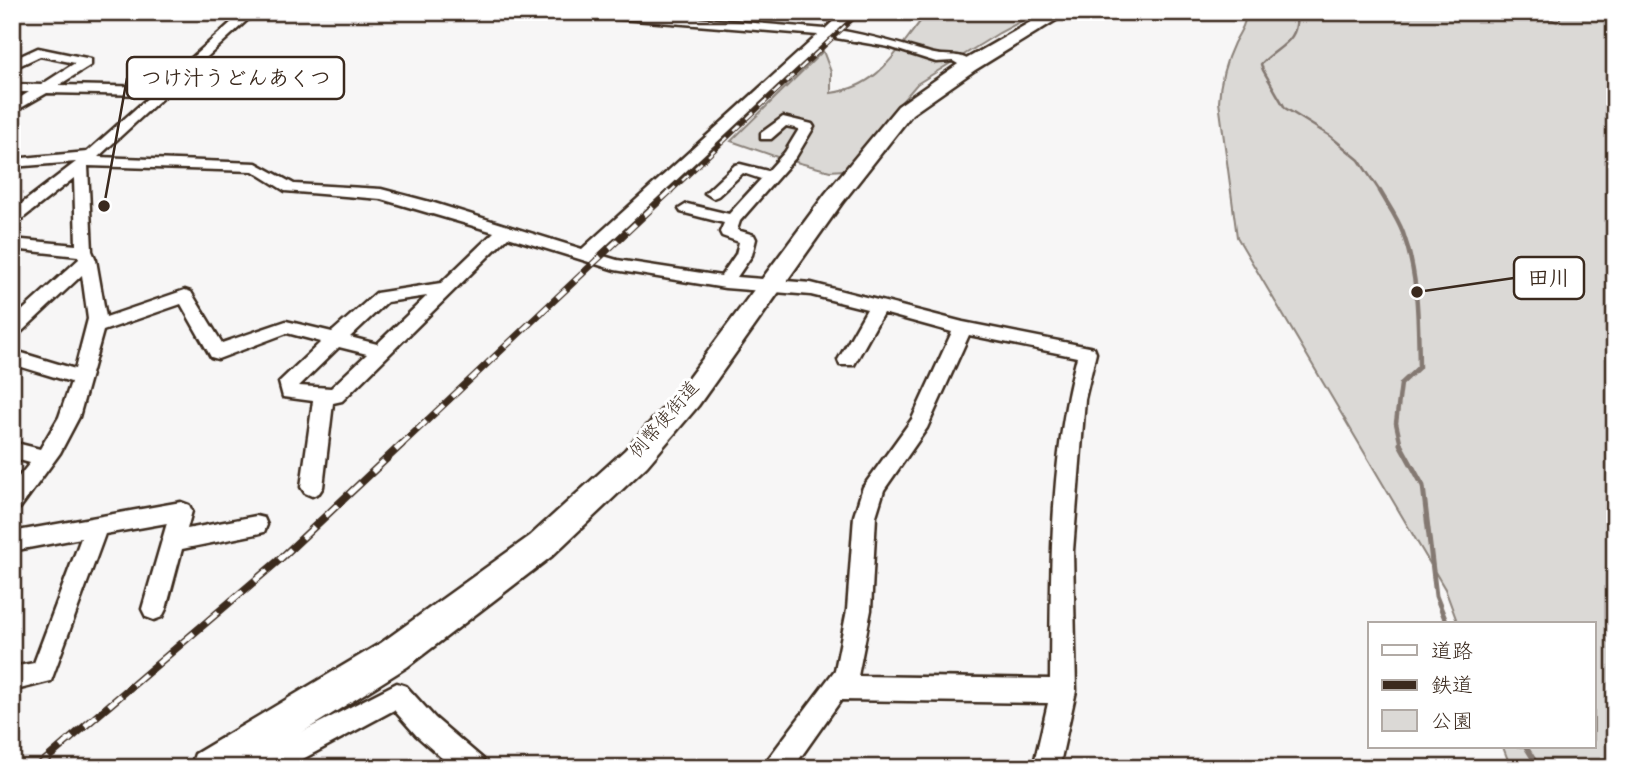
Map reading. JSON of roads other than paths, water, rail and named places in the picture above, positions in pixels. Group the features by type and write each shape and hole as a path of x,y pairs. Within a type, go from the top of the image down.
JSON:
{"highway":[{"name":"例幣使街道","path":"209,768 394,655 541,546 636,458 671,419 834,198 905,110 968,66 1061,12"}],"street":[{"path":"12,219 86,161 250,12"},
{"path":"584,12 826,33 892,43 934,58 942,55 959,57 968,66"},
{"path":"584,256 850,12"},
{"path":"12,65 38,52 86,62 12,109"},
{"path":"12,88 162,91"},
{"path":"725,282 744,255 748,239 728,232 733,220 791,155 807,127 783,121 766,136"},
{"path":"12,502 69,417 96,327 97,319 86,256 86,161"},
{"path":"12,163 86,161 256,167 290,188 381,194 615,265 725,282 811,289 963,328 1087,353 1075,398 1062,551 1063,691 1046,768"},
{"path":"713,193 740,168 772,177"},
{"path":"687,209 733,220"},
{"path":"446,288 382,297 289,382 290,392 335,396 506,230"},
{"path":"12,243 86,256"},
{"path":"12,331 86,256"},
{"path":"96,327 186,296 219,352 286,327 380,351"},
{"path":"848,360 878,306"},
{"path":"777,768 846,676 859,610 864,516 874,486 920,422 963,328"},
{"path":"12,357 82,378"},
{"path":"312,487 324,395"},
{"path":"12,450 44,458"},
{"path":"12,541 181,510 154,609"},
{"path":"173,541 256,525"},
{"path":"12,679 42,673 97,526"},
{"path":"835,688 1063,691"},
{"path":"258,768 397,695 426,727 474,768"}],"waterway":[{"path":"1296,12 1295,31 1287,42 1261,64 1263,70 1285,108 1330,136 1359,160 1381,193"},
{"path":"1380,191 1403,233 1417,299 1419,367 1401,384 1396,423 1401,446"},
{"path":"1401,446 1423,486 1436,596 1446,622"},
{"path":"1527,748 1539,768"}],"railway":[{"path":"669,193 860,12"},
{"path":"400,446 670,191"},
{"path":"36,768 278,561 402,444"}],"place":[{"name":"つけ汁うどんあくつ","path":"104,206"},
{"name":"田川","path":"1417,292"}]}
